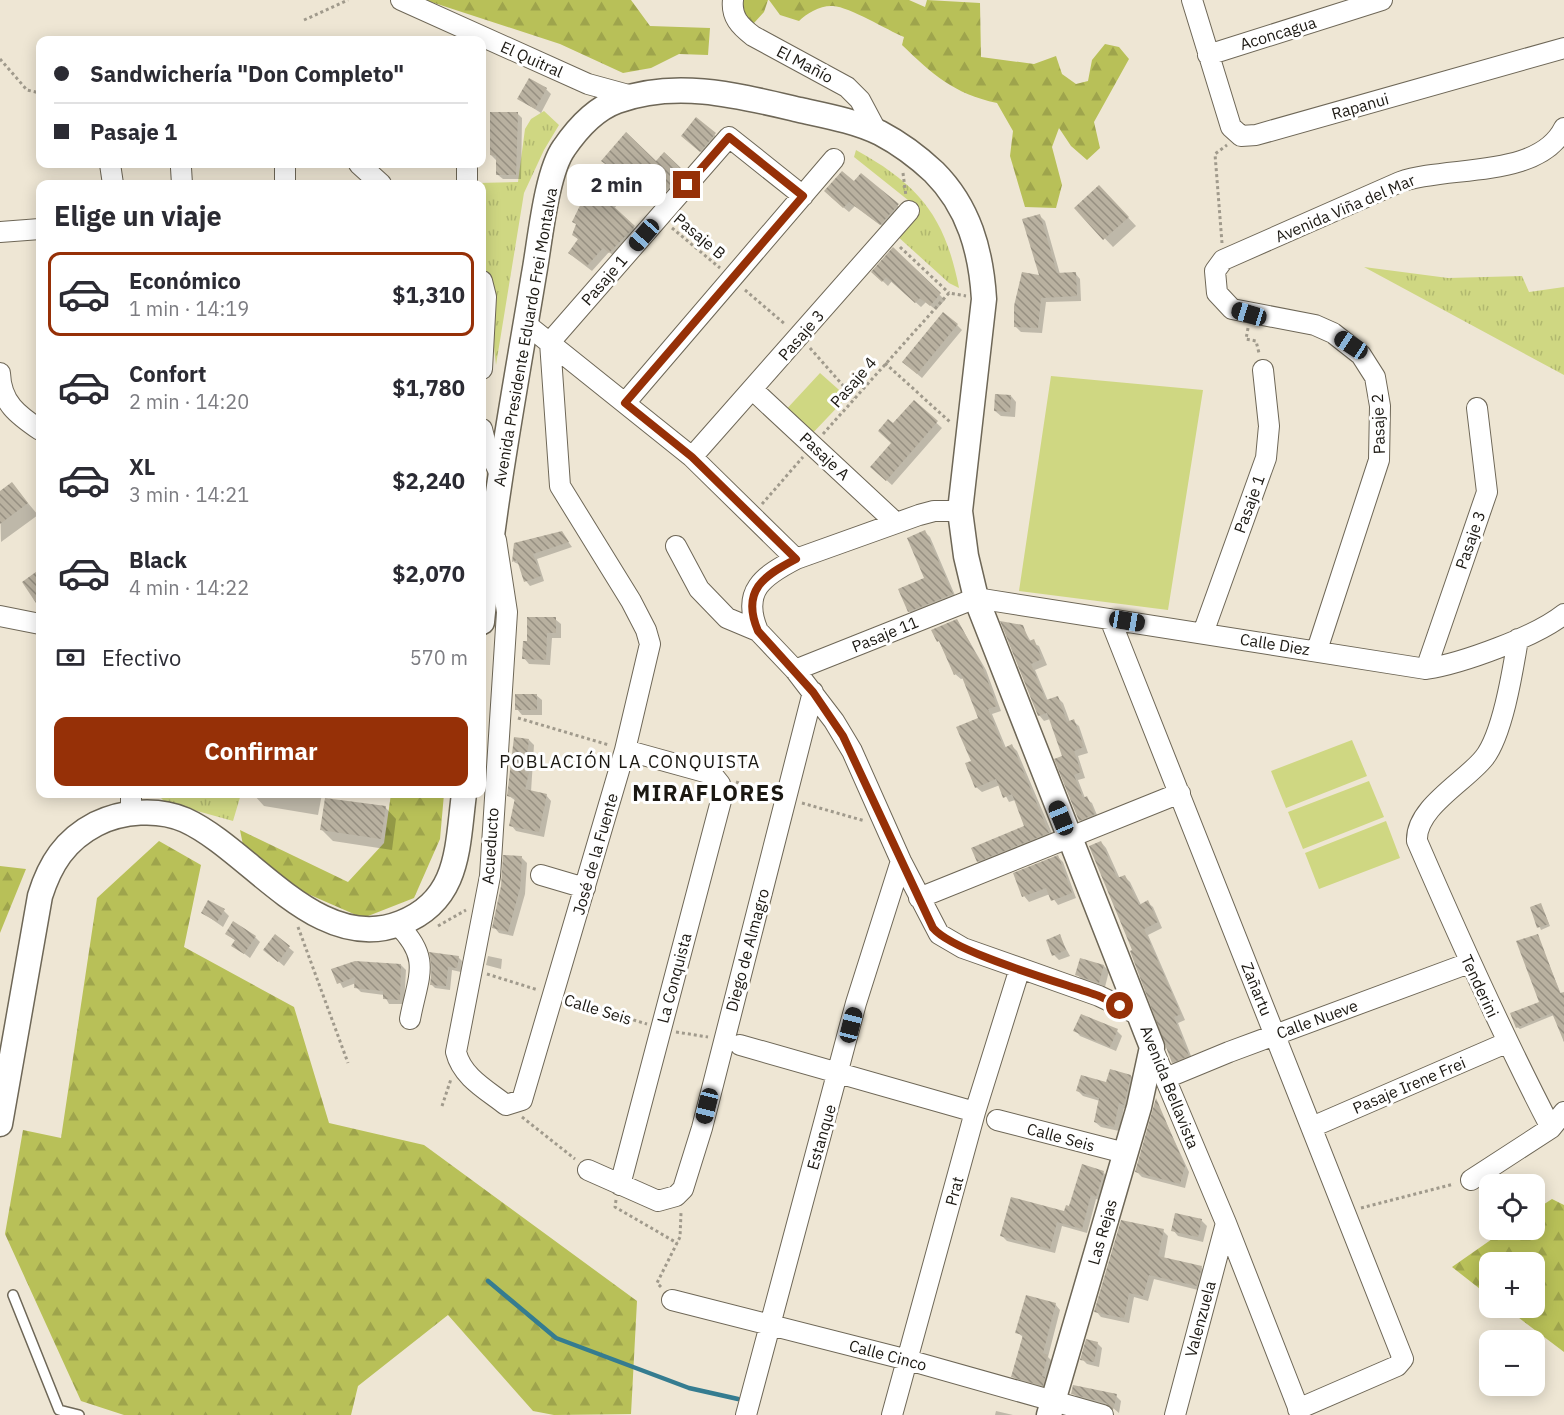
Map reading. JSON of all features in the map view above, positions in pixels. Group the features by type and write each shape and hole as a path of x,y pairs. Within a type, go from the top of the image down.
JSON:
{"street":[{"name":"El Quitral","path":"401,0 481,36"},
{"name":"El Mañío","path":"733,0 735,18 741,27 753,36 847,87 860,100 877,132"},
{"path":"1192,0 1231,127 1241,136"},
{"name":"Aconcagua","path":"1208,55 1382,0"},
{"name":"El Quitral","path":"486,38 588,84 633,96"},
{"name":"Rapanui","path":"1241,136 1256,135 1564,48"},
{"name":"Avenida Presidente Eduardo Frei Montalva","path":"486,589 501,476 545,210 561,151 581,126 600,110 633,96 668,90 722,93 825,116 877,132 900,144 934,173 956,198 973,232 981,265 984,299 960,511 966,556 976,598"},
{"name":"Avenida Viña del Mar","path":"1223,261 1415,176 1501,165 1528,159 1550,147 1564,128"},
{"name":"Pasaje 1","path":"550,342 729,137 803,196"},
{"path":"625,403 834,159"},
{"name":"Pasaje 3","path":"692,457 909,211"},
{"path":"0,232 36,229"},
{"name":"Pasaje 2","path":"1223,261 1215,271 1217,293 1232,309 1315,325 1333,333 1356,350 1370,366 1375,377 1380,406 1379,460 1317,650"},
{"path":"526,324 692,457 753,514 796,559"},
{"name":"José de la Fuente","path":"514,1102 554,996 625,750 650,644 632,601 560,486 550,342"},
{"name":"Pasaje 1","path":"1203,633 1266,458 1269,426 1263,370"},
{"path":"0,374 0,386 6,401 15,413 36,427"},
{"name":"Pasaje A","path":"753,390 896,523"},
{"name":"Pasaje 3","path":"1426,669 1487,492 1477,408"},
{"path":"486,445 501,476"},
{"path":"758,631 752,609 756,589 773,571 796,559 896,523 934,511 960,511"},
{"name":"Acueducto","path":"458,1060 456,1042 474,969 490,876 502,713 507,612 494,522"},
{"path":"676,546 699,589 727,618 758,631 813,692 852,751 901,861 939,934 963,948 1099,996 1141,1016"},
{"name":"Calle Diez","path":"976,598 1426,669 1465,659 1518,639 1564,614"},
{"name":"Pasaje 11","path":"795,670 976,598"},
{"name":"Avenida Bellavista","path":"976,598 1152,1047 1226,1223 1298,1413"},
{"path":"0,616 36,623"},
{"name":"Zañartu","path":"1110,619 1403,1359 1397,1366 1298,1413"},
{"name":"Tenderini","path":"1518,639 1511,681 1492,744 1485,757 1425,816 1417,832 1417,841 1506,1043 1551,1128"},
{"name":"Diego de Almagro","path":"675,1194 702,1128 732,1042 813,692"},
{"name":"La Conquista","path":"620,1185 722,797 720,784 712,774 625,750"},
{"path":"919,898 1180,793"},
{"path":"0,1124 24,977 47,875 57,855 82,831 131,803 185,820 286,894 324,918 362,930 398,925 426,909 448,882 455,866 464,798"},
{"name":"Estanque","path":"746,1415 769,1323 840,1071 856,1003 901,861"},
{"path":"541,875 585,888"},
{"path":"398,925 413,940 421,961 410,1019"},
{"name":"Calle Nueve","path":"1166,1078 1469,963"},
{"name":"Prat","path":"892,1415 975,1112 1020,968"},
{"path":"732,1042 840,1071 975,1112"},
{"name":"Pasaje Irene Frei","path":"1312,1127 1506,1043"},
{"name":"Las Rejas","path":"1051,1408 1125,1153 1152,1047"},
{"path":"458,1060 467,1074 514,1102"},
{"path":"1471,1180 1551,1128 1564,1112"},
{"name":"Calle Seis","path":"997,1120 1125,1153"},
{"path":"588,1170 658,1201 675,1194"},
{"name":"Valenzuela","path":"1175,1415 1226,1223"},
{"name":"Calle Cinco","path":"672,1300 908,1360 1051,1408 1103,1415"}],"lane":[{"path":"13,1295 59,1410 79,1415"}],"path":[{"path":"304,20 348,0"},
{"path":"0,59 27,90 36,92"},
{"path":"1223,261 1215,154 1241,136"},
{"path":"900,144 909,211"},
{"name":"Pasaje B","path":"659,217 799,336 854,398"},
{"path":"888,236 949,293 984,299"},
{"name":"Pasaje 4","path":"753,514 949,293"},
{"path":"1249,314 1246,339 1256,341 1263,370"},
{"path":"885,363 967,438"},
{"path":"502,713 625,750"},
{"path":"286,894 348,1063"},
{"name":"Calle Seis","path":"474,969 660,1029 732,1042"},
{"path":"442,1106 458,1060"},
{"path":"514,1102 588,1170"},
{"path":"1345,1212 1471,1180"},
{"path":"620,1185 615,1207 677,1243"},
{"path":"672,1300 657,1283 680,1237 675,1194"}],"green space":[{"path":"425,0 631,0 650,26 710,28 708,55 679,54 651,68 623,73 560,44"},
{"path":"737,0 768,0 764,12 744,34"},
{"path":"769,0 909,0 925,7 927,0 980,3 981,57 1034,64 1056,56 1062,74 1076,84 1088,81 1092,60 1105,44 1119,47 1129,59 1094,122 1100,148 1087,160 1071,146 1059,128 1052,147 1062,185 1056,208 1025,207 1010,156 1013,131 997,103 968,94 945,82 902,45 904,37 858,14 840,7 828,6 814,10 799,21 780,15"},
{"path":"544,111 559,125 544,150 524,193 496,365 486,289 486,183 518,182 525,129 531,119"},
{"path":"856,150 897,176 926,205 946,241 959,288 949,283 896,235 918,208 854,157"},
{"path":"1364,267 1448,278 1522,276 1529,292 1564,287 1564,375"},
{"path":"820,373 847,397 808,438 782,414"},
{"path":"1051,376 1203,390 1168,610 1019,591"},
{"path":"1352,740 1367,776 1286,808 1271,771"},
{"path":"1369,781 1384,817 1303,849 1288,812"},
{"path":"161,798 240,798 233,821 165,802"},
{"path":"390,798 444,798 440,839 414,898 363,918 301,891 244,850 240,830 348,882 384,843"},
{"path":"1386,821 1400,858 1319,889 1305,853"},
{"path":"159,841 201,865 184,947 294,1007 329,1123 424,1145 637,1301 631,1414 554,1415 533,1411 448,1315 358,1386 351,1415 124,1415 81,1401 5,1234 23,1130 61,1138 97,898"},
{"path":"0,866 26,869 0,933"},
{"path":"1552,1199 1564,1205 1564,1352 1545,1338 1545,1330 1535,1330 1519,1318 1545,1318 1545,1252 1479,1252 1479,1288 1452,1267 1491,1240 1545,1240 1545,1204"}],"building":[{"path":"529,78 547,88 535,109 517,99"},
{"path":"490,112 518,112 516,175 496,175 496,156 490,155"},
{"path":"696,117 716,133 700,152 681,136"},
{"path":"626,132 656,161 664,152 684,171 668,189 664,184 646,202 626,181 610,203 635,226 609,253 603,248 587,266 568,253 578,239 572,235 576,224 572,222 586,193 608,166 601,161"},
{"path":"842,171 854,181 861,173 899,204 880,225 849,202 843,208 824,191"},
{"path":"1099,185 1129,217 1103,240 1074,208"},
{"path":"1040,214 1057,273 1076,272 1077,296 1041,298 1038,328 1014,327 1014,306 1022,272 1039,275 1022,219"},
{"path":"893,247 941,293 930,306 920,298 915,303 886,277 882,282 871,272"},
{"path":"943,312 958,324 917,374 902,362"},
{"path":"995,394 1011,395 1010,412 994,411"},
{"path":"914,400 938,421 886,481 870,467 891,443 878,431 888,419 893,423"},
{"path":"12,482 28,503 0,524 0,491"},
{"path":"925,530 953,594 908,612 898,589 924,578 907,538"},
{"path":"562,531 569,542 533,554 541,576 524,582 517,560 512,562 514,543"},
{"path":"36,572 36,603 22,582"},
{"path":"527,617 556,617 556,633 547,633 546,660 522,659 523,641 527,641"},
{"path":"957,619 981,663 997,706 988,709 1004,748 1012,744 1049,833 977,862 971,848 1024,826 1012,794 1003,798 996,779 975,788 965,763 971,761 956,727 978,718 960,672 954,675 939,641 937,642 931,630"},
{"path":"1000,621 1023,625 1029,641 1034,639 1042,659 1031,664 1046,700 1058,696 1067,722 1074,719 1084,747 1074,751 1081,772 1074,775 1083,798 1087,796 1095,814 1079,821 1054,759 1062,756 1047,713 1038,716"},
{"path":"515,694 537,694 537,710 515,710"},
{"path":"514,737 529,739 525,772 529,773 525,789 547,794 539,832 509,826 515,798 507,796"},
{"path":"325,798 386,806 381,839 320,830"},
{"path":"1101,841 1117,878 1125,875 1139,905 1148,900 1158,922 1144,929 1181,1014 1174,1017 1189,1056 1172,1063 1130,951 1132,950 1089,846"},
{"path":"503,855 522,856 520,888 508,932 492,928 501,886"},
{"path":"1058,855 1072,893 1051,901 1046,888 1022,897 1013,873"},
{"path":"208,900 225,909 217,922 201,913"},
{"path":"1541,903 1549,924 1537,928 1530,907"},
{"path":"233,921 256,936 244,954 231,946 235,940 225,934"},
{"path":"275,934 290,946 278,962 263,950"},
{"path":"1060,934 1066,950 1052,956 1046,940"},
{"path":"1538,934 1560,993 1564,992 1564,1042 1552,1013 1516,1028 1510,1013 1539,1002 1516,941"},
{"path":"429,952 459,956 457,968 448,967 446,986 430,985 432,968"},
{"path":"1080,958 1104,965 1099,983 1075,975"},
{"path":"355,961 401,964 400,1000 383,999 383,991 354,988 355,977 337,984 331,969"},
{"path":"1081,1014 1118,1029 1110,1047 1073,1031"},
{"path":"1110,1069 1131,1075 1124,1105 1119,1103 1114,1127 1094,1122 1099,1098 1076,1091 1081,1075 1106,1082"},
{"path":"1156,1098 1185,1166 1180,1184 1135,1172"},
{"path":"1082,1164 1104,1171 1096,1197 1091,1195 1082,1229 1057,1222 1050,1249 1000,1236 1011,1197 1064,1211 1066,1205 1069,1206"},
{"path":"1175,1213 1202,1219 1198,1237 1171,1231"},
{"path":"1121,1220 1164,1229 1158,1256 1202,1266 1197,1286 1149,1275 1143,1296 1129,1293 1124,1318 1094,1312"},
{"path":"1026,1295 1056,1303 1043,1353 1048,1355 1042,1376 1045,1377 1043,1386 1011,1377 1023,1335 1015,1333"},
{"path":"1086,1339 1098,1342 1094,1362 1080,1360"},
{"path":"1073,1385 1117,1394 1113,1410 1106,1403 1071,1394"}],"waterway":[{"path":"488,1281 556,1338 689,1388 738,1399"}],"district":[{"name":"POBLACIÓN LA CONQUISTA","path":"630,762"},
{"name":"MIRAFLORES","path":"709,793"}],"route":[{"path":"687,185 729,137 803,196 625,403 692,457 753,514 796,559 773,571 761,581 753,599 753,620 758,631 813,692 852,751 933,928 963,948 1099,996 1120,1006"}]}
